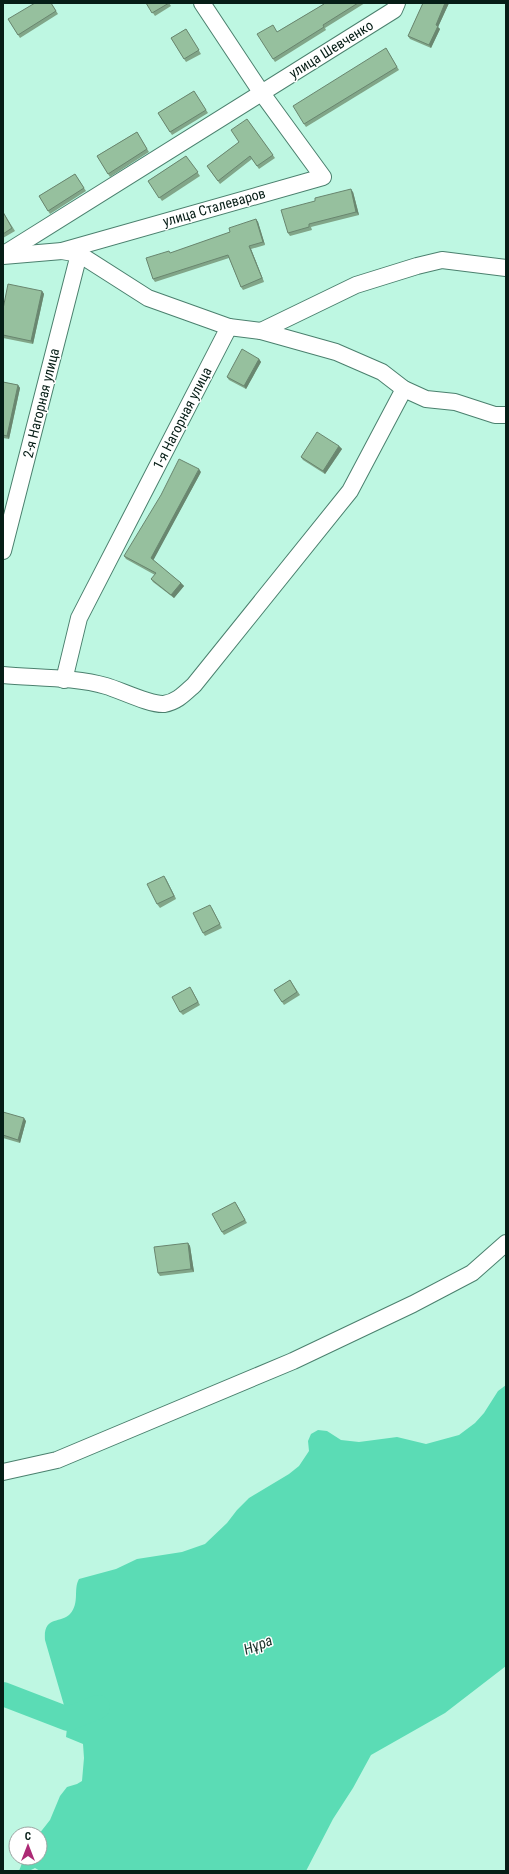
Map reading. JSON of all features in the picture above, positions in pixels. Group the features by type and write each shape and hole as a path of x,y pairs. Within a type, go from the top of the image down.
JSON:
{"street":[{"name":"улица Сталеваров","path":"3,255 62,251 322,177 261,92 202,3"},
{"name":"улица Шевченко","path":"261,92 394,10 397,3"},
{"name":"улица Сталеваров","path":"3,255 261,92"},
{"path":"62,251 79,254 148,298 230,327 262,331 336,352 382,372 404,389 426,400 455,402 495,414 506,415"},
{"name":"2-я Нагорная улица","path":"3,551 79,254"},
{"path":"262,331 356,285 417,266 442,260 506,268"},
{"name":"1-я Нагорная улица","path":"64,680 79,618 230,327"},
{"path":"3,676 64,680 105,686 163,704 176,701 194,685 350,491 404,389"},
{"path":"3,1472 57,1460 293,1361 413,1304 472,1273 506,1243"}],"water":[{"path":"506,1385 506,1666 445,1713 371,1755 353,1788 333,1819 306,1871 40,1871 35,1868 29,1871 19,1871 21,1866 48,1866 48,1826 45,1826 50,1820 60,1796 67,1787 82,1781 84,1758 83,1744 66,1737 68,1719 45,1640 45,1632 50,1623 66,1617 73,1610 76,1601 76,1587 79,1579 116,1569 137,1559 182,1552 205,1544 227,1523 249,1498 289,1474 299,1466 309,1451 308,1441 311,1434 318,1430 327,1431 341,1440 359,1442 397,1437 426,1444 459,1435 475,1423 484,1413 498,1391"}],"building":[{"path":"35,3 51,3 56,11 18,35 8,19"},
{"path":"146,3 169,3 152,13"},
{"path":"324,3 358,3 323,25 324,27 273,59 257,34 273,25 277,32"},
{"path":"423,3 445,3 436,25 438,26 429,45 408,36"},
{"path":"186,29 199,50 184,59 171,38"},
{"path":"386,48 397,67 304,124 293,106"},
{"path":"194,91 206,110 170,132 158,113"},
{"path":"247,119 273,155 257,166 250,156 218,181 207,166 239,142 231,130"},
{"path":"137,132 147,149 108,174 97,156"},
{"path":"186,156 198,172 159,198 148,181"},
{"path":"75,174 84,188 48,211 39,196"},
{"path":"351,189 356,212 309,224 309,227 288,233 281,210 315,201 315,198"},
{"path":"3,212 12,228 3,234"},
{"path":"256,219 263,242 249,246 262,278 241,287 228,255 153,279 146,258 169,251 170,253 230,232 229,228"},
{"path":"8,284 42,291 31,341 3,335 3,309"},
{"path":"242,349 259,359 244,386 227,377"},
{"path":"3,382 18,385 7,436 3,435"},
{"path":"317,432 339,446 323,471 301,457"},
{"path":"179,459 199,469 151,558 181,583 171,595 151,579 156,573 124,556 161,495"},
{"path":"164,876 174,896 157,904 147,884"},
{"path":"210,905 220,924 203,933 193,913"},
{"path":"290,980 297,992 282,1002 274,990"},
{"path":"190,987 198,1002 180,1012 172,997"},
{"path":"3,1112 24,1118 18,1140 3,1135"},
{"path":"235,1202 245,1220 222,1232 212,1214"},
{"path":"188,1243 191,1269 158,1273 154,1247"}],"waterway":[{"name":"Нұра","path":"3,1694 68,1719 98,1707"}]}
